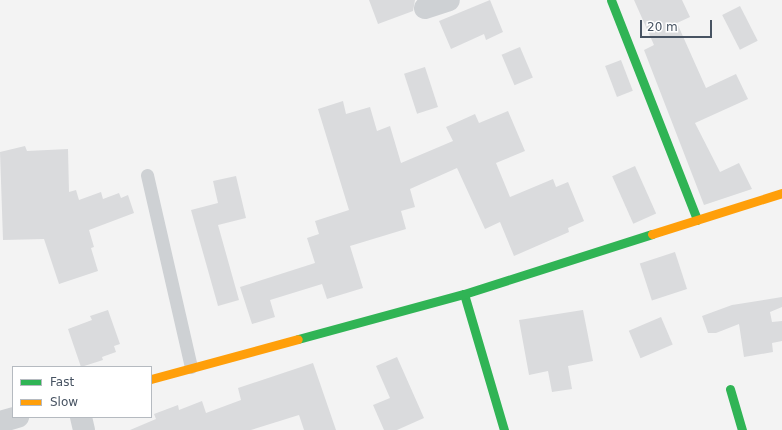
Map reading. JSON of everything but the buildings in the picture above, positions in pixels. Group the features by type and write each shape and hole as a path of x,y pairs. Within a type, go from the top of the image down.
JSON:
{"street":[{"path":"425,8 449,0"},
{"path":"611,0 697,220"},
{"path":"152,379 464,294 782,193"},
{"path":"464,294 504,430"},
{"path":"730,389 742,430"},
{"path":"0,422 14,418"},
{"path":"81,418 84,430"}],"lane":[{"path":"147,175 191,367"}],"traffic: fast":[{"path":"611,0 697,220"},
{"path":"298,339 464,294 652,234"},
{"path":"464,294 504,430"},
{"path":"730,389 742,430"}],"traffic: slow":[{"path":"652,234 782,193"},
{"path":"152,379 298,339"}]}
